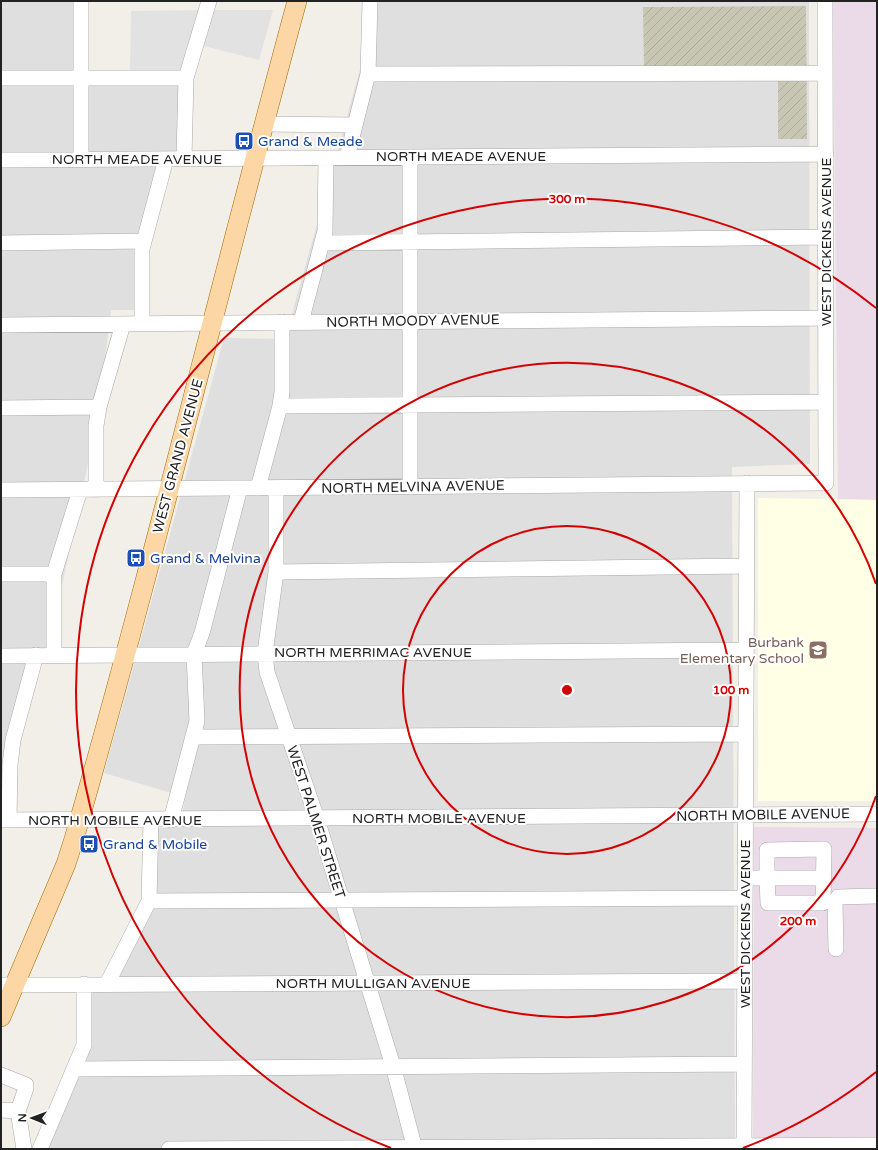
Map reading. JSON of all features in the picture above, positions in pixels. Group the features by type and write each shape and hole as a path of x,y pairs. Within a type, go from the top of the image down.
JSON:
{"main road":[{"name":"WEST GRAND AVENUE","path":"1,1017 8,985 66,864 80,820 170,489 254,158 297,1"}],"street":[{"path":"81,1 81,159"},
{"path":"184,159 186,78 209,1"},
{"path":"347,157 368,74 370,1"},
{"name":"WEST DICKENS AVENUE","path":"825,1 826,483"},
{"path":"368,74 826,73"},
{"path":"1,78 186,78"},
{"path":"264,124 355,125"},
{"name":"NORTH MEADE AVENUE","path":"1,160 826,154"},
{"path":"410,157 410,487"},
{"path":"301,322 325,231 326,158"},
{"path":"142,324 143,241 166,159"},
{"path":"322,243 826,237"},
{"path":"1,243 143,241"},
{"name":"NORTH MOODY AVENUE","path":"1,325 826,318"},
{"path":"258,488 280,406 282,392 282,322"},
{"path":"96,490 96,426 99,407 123,324"},
{"path":"280,406 826,402"},
{"path":"1,408 99,407"},
{"name":"WEST DICKENS AVENUE","path":"744,1147 747,483"},
{"name":"NORTH MELVINA AVENUE","path":"1,490 826,483"},
{"path":"171,820 197,721 194,654 202,633 240,488"},
{"name":"WEST PALMER STREET","path":"276,488 276,572 265,653 267,672 317,819 392,1066 415,1148"},
{"path":"54,655 54,574 80,490"},
{"path":"276,572 747,566"},
{"path":"1,574 54,574"},
{"name":"NORTH MERRIMAC AVENUE","path":"1,656 746,650"},
{"path":"5,820 10,764 7,740 36,655"},
{"path":"194,737 746,734"},
{"name":"NORTH MOBILE AVENUE","path":"5,820 877,814"},
{"path":"107,984 149,901 150,820"},
{"path":"824,849 823,878 823,903 768,903 767,850 824,849"},
{"path":"745,878 823,878"},
{"path":"836,949 836,903 838,897 877,896"},
{"path":"149,901 745,898"},
{"name":"NORTH MULLIGAN AVENUE","path":"8,985 745,981"},
{"path":"40,1149 84,1045 84,984"},
{"path":"74,1069 744,1064"},
{"path":"1,1075 26,1086 18,1111 24,1149"},
{"path":"1,1110 18,1111"},
{"path":"169,1149 744,1147 877,1145"}],"shaded area":[{"path":"1,1 86,1 85,79 184,79 183,155 165,155 142,248 143,310 111,310 98,417 51,637 1,776"},
{"path":"379,1 809,1 810,464 732,467 735,1149 37,1149 83,1053 82,986 110,978 150,902 152,828 181,827 185,797 104,773 224,338 285,339"},
{"path":"833,1 877,1 877,500 838,499"},
{"path":"806,6 807,139 778,139 778,68 644,68 643,7"},
{"path":"200,10 184,72 130,72 131,11"},
{"path":"210,10 273,10 259,60 200,45"},
{"name":"Burbank Elementary School","path":"758,498 877,500 877,801 758,801"},
{"path":"754,827 877,828 877,1137 753,1139"}],"place":[{"name":"Grand & Meade","path":"244,141"},
{"name":"Grand & Melvina","path":"136,558"},
{"name":"Burbank Elementary School","path":"818,650"},
{"name":"Grand & Mobile","path":"89,844"}]}
